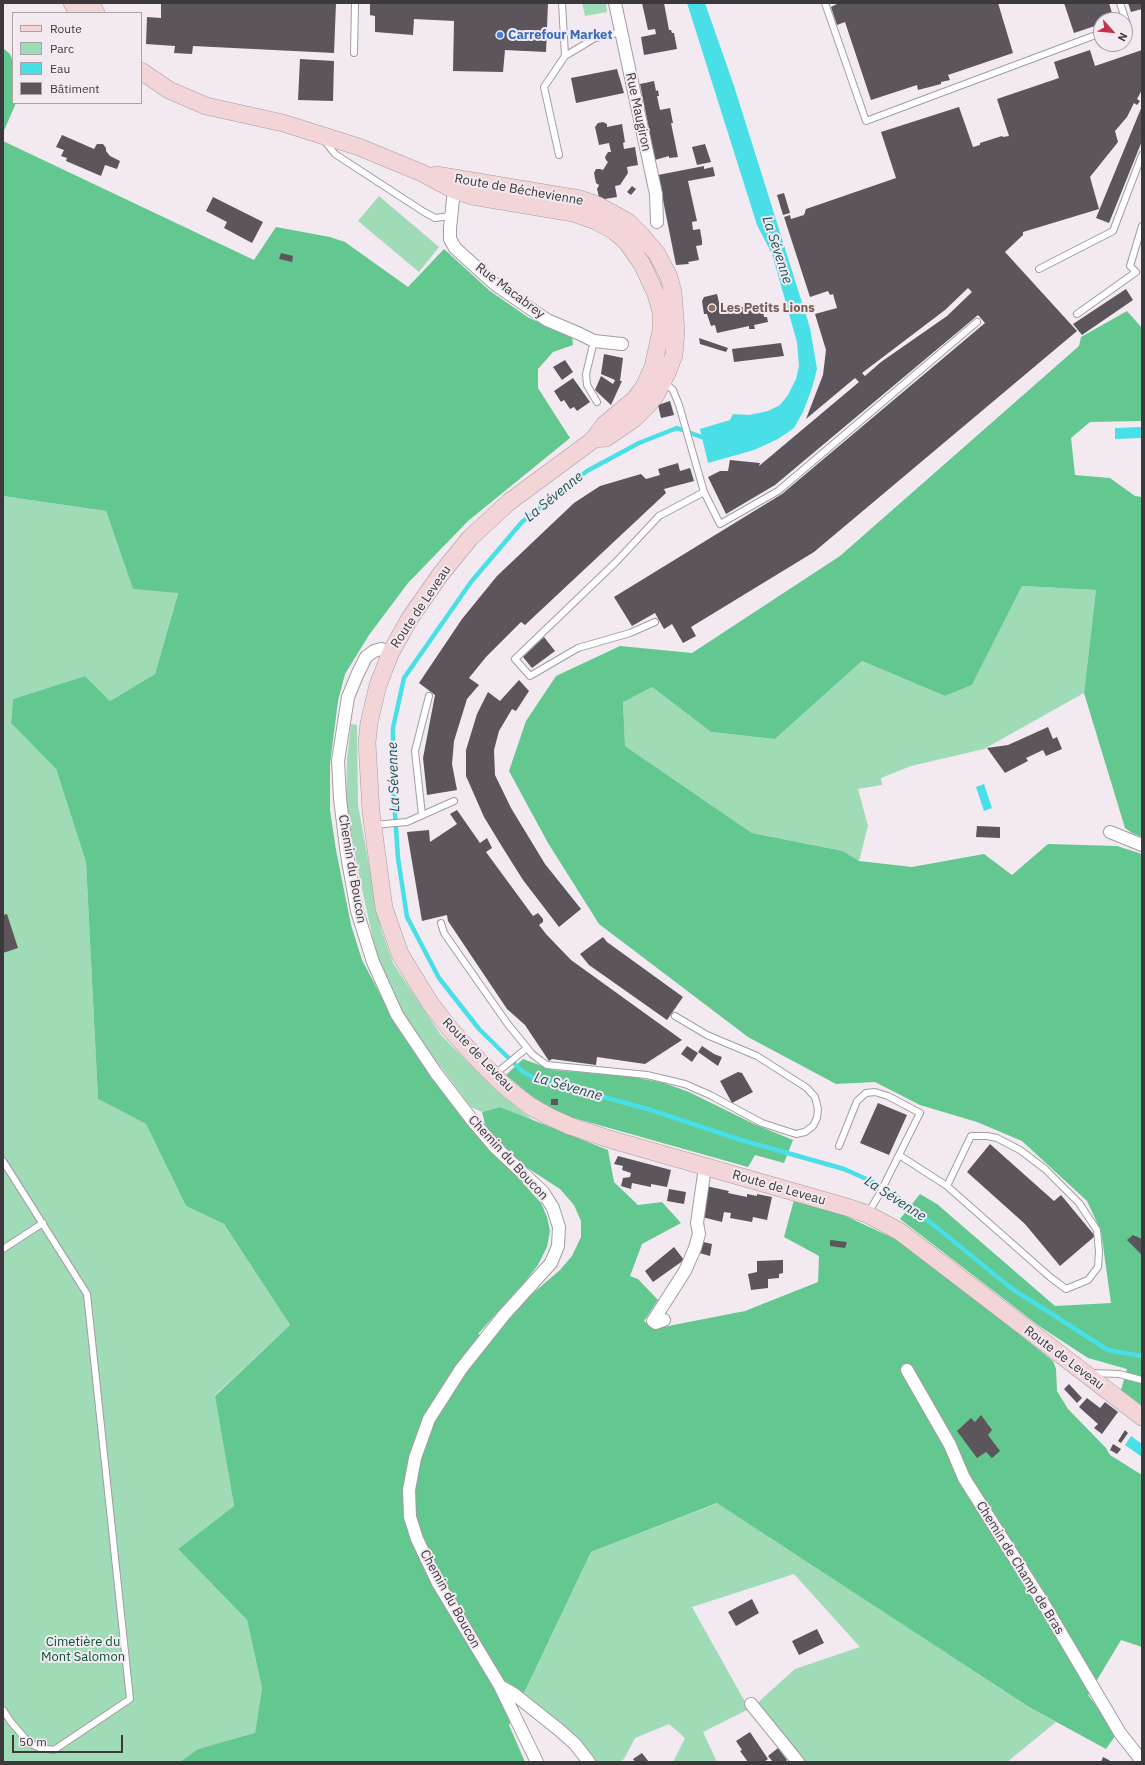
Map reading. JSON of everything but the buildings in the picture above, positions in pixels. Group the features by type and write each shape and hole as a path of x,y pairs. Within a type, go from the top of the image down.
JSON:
{"street":[{"path":"72,3 78,12"},
{"path":"91,3 96,12"},
{"name":"Rue Maugiron","path":"615,3 656,194 657,222"},
{"name":"Route de Béchevienne","path":"142,72 169,90 206,106 319,133 359,147 422,173 454,190 490,200 572,213 596,221 626,241 642,264 656,294 661,312 662,331 658,351 657,377 652,400 635,418 606,438 588,443"},
{"name":"Route de Béchevienne","path":"422,173 580,199 603,207 628,222 657,254 669,277 673,292 676,340 674,355 657,377"},
{"name":"Rue Macabrey","path":"454,190 450,216 450,239 455,248 496,285 547,320 594,341 622,344"},
{"name":"Route de Leveau","path":"588,443 509,502 470,538 440,575 410,618 391,652 376,691 369,723 368,776 380,824 384,908 400,954 430,1003 450,1029 497,1072 530,1106 570,1126 705,1167 818,1198 867,1214 899,1231 925,1249 1142,1417"},
{"name":"Chemin du Boucon","path":"391,652 381,649 374,650 366,657 358,673 348,697 338,760 340,799 347,855 357,911 373,962 397,1015 436,1073 472,1120 495,1147 543,1192 553,1208 559,1227 558,1246 551,1263 504,1315 461,1369 429,1419 415,1458 409,1490 410,1517 417,1539 452,1608 500,1686 536,1762"},
{"path":"1110,832 1142,845"},
{"path":"664,1320 656,1323 653,1321 685,1271 695,1248 699,1234 697,1223 705,1167"},
{"name":"Chemin de Champ de Bras","path":"906,1370 950,1445 964,1478 1045,1606 1120,1733 1142,1761"},
{"path":"500,1686 514,1694 558,1729 575,1744 589,1762"},
{"path":"751,1704 798,1762"}],"lane":[{"path":"354,53 355,3"},
{"path":"562,3 565,56"},
{"path":"826,3 866,121 1093,36"},
{"path":"559,155 544,87 565,56 595,38 622,32"},
{"path":"319,133 335,154 424,212 435,218 450,216"},
{"path":"1039,269 1113,231 1142,155"},
{"path":"1136,272 1130,266 1142,226"},
{"path":"1077,314 1142,268"},
{"path":"657,377 673,390 679,404 704,492 720,524 778,491 977,322"},
{"path":"594,341 586,374 586,385 598,402"},
{"path":"655,622 630,633 578,648 530,676 515,659 616,562 659,516 704,492"},
{"path":"422,815 415,751 429,696"},
{"path":"380,824 407,822 454,801"},
{"path":"441,923 444,933 507,1023 532,1054 547,1065 647,1075 685,1084 710,1095 762,1123 796,1134 805,1132 812,1126 818,1118 818,1109 815,1097 807,1088 757,1056 708,1035 675,1016"},
{"path":"497,1072 527,1048"},
{"path":"839,1146 857,1101 866,1093 875,1092 920,1113 879,1195 867,1214"},
{"path":"899,1155 947,1186 1050,1277 1066,1289 1088,1280 1098,1267 1099,1252 1097,1230 1078,1203 1044,1169 1020,1150 997,1138 987,1136 971,1136 947,1186"},
{"path":"3,1161 87,1294 130,1699 54,1750 40,1748 29,1743 3,1710"},
{"path":"3,1249 43,1223"},
{"path":"1083,1372 1119,1374 1142,1380"}],"green space":[{"path":"582,3 606,3 607,12 585,16"},
{"path":"3,48 10,54 12,59 12,104 16,104 3,133"},
{"path":"3,141 254,260 276,227 330,237 345,242 408,287 444,249 490,291 529,318 572,335 573,345 553,352 538,369 538,388 570,438 468,521 408,583 369,635 345,674 338,701 330,764 330,810 336,850 351,925 362,960 391,1015 425,1068 476,1131 541,1203 547,1217 550,1231 547,1247 538,1265 478,1334 491,1339 524,1301 560,1270 572,1256 581,1237 581,1221 574,1205 560,1189 523,1165 486,1128 482,1112 500,1107 608,1150 614,1182 638,1205 662,1202 681,1223 642,1244 630,1276 638,1279 658,1300 644,1321 653,1329 745,1311 818,1282 819,1256 784,1237 794,1200 837,1212 906,1244 1053,1361 1056,1369 1057,1391 1068,1409 1106,1448 1110,1455 1142,1475 1142,1647 1121,1640 1088,1695 1117,1733 1106,1749 1029,1707 717,1503 591,1552 509,1725 525,1762 180,1762 198,1749 255,1733 262,1688 247,1620 178,1549 234,1506 215,1396 290,1325 224,1224 186,1206 146,1124 98,1099 86,862 56,769 11,723 13,699 85,676 110,701 155,674 178,593 133,589 106,511 3,496"},
{"path":"379,196 439,247 419,272 358,221"},
{"path":"1127,311 1142,328 1142,421 1090,422 1071,438 1075,475 1110,478 1135,496 1142,497 1142,837 1125,828 1084,693 1096,590 1022,586 972,685 945,696 862,661 775,739 711,732 652,687 623,702 625,746 752,833 843,851 859,861 912,867 984,854 1012,875 1048,844 1117,846 1142,854 1142,1406 1121,1390 1127,1369 1088,1358 1039,1326 900,1219 920,1194 937,1204 1055,1306 1111,1303 1101,1231 1087,1201 1022,1141 977,1122 920,1105 875,1082 836,1084 748,1037 599,924 548,843 509,771 526,721 556,676 620,646 692,653 840,556 1079,346 1081,337"},
{"name":"Cimetière du Mont Salomon","path":"3,496 106,511 133,589 178,592 155,674 110,701 85,676 13,699 11,723 56,769 86,862 98,1099 146,1124 186,1206 224,1224 290,1325 215,1395 234,1506 178,1549 247,1620 262,1688 255,1734 198,1749 180,1762 3,1762"},
{"path":"1022,586 1096,590 1084,693 984,749 911,766 881,778 882,785 858,789 868,826 859,861 843,851 752,833 625,746 623,701 652,687 711,732 775,739 862,661 945,696 972,685"},
{"path":"351,724 357,725 358,805 381,929 393,963 441,1035 498,1092 534,1121 500,1107 482,1112 471,1107 408,1023 378,961 346,809 347,760"},
{"path":"523,1059 553,1070 628,1076 664,1083 689,1092 754,1124 793,1140 784,1163 755,1155 748,1167 563,1115 530,1095 506,1075"},
{"path":"718,1503 1029,1707 1056,1722 1007,1762 801,1762 755,1705 795,1669 860,1647 794,1574 692,1607 749,1709 703,1732 717,1762 673,1762 685,1738 669,1724 635,1738 624,1759 619,1762 595,1762 524,1694 591,1552"}],"water":[{"path":"687,3 705,3 734,86 810,328 817,369 803,412 794,428 778,439 754,450 708,463 700,429 730,420 733,414 749,415 768,411 780,405 788,395 796,379 799,366 797,342 772,254 757,225"},
{"path":"1142,427 1142,438 1115,439 1115,428"},
{"path":"984,784 992,808 984,811 976,787"},
{"path":"1131,1436 1142,1444 1142,1457 1125,1445"}],"waterway":[{"name":"La Sévenne","path":"707,439 677,428 639,443 587,471 522,522 471,582 404,678 393,728 393,784 398,858 407,917 439,978 479,1029 523,1072 540,1081 651,1110 741,1140 844,1169 873,1182 896,1196 930,1222 1011,1288 1108,1350 1142,1356"}],"place":[{"name":"Carrefour Market","path":"500,35"},
{"name":"Les Petits Lions","path":"712,308"}]}
